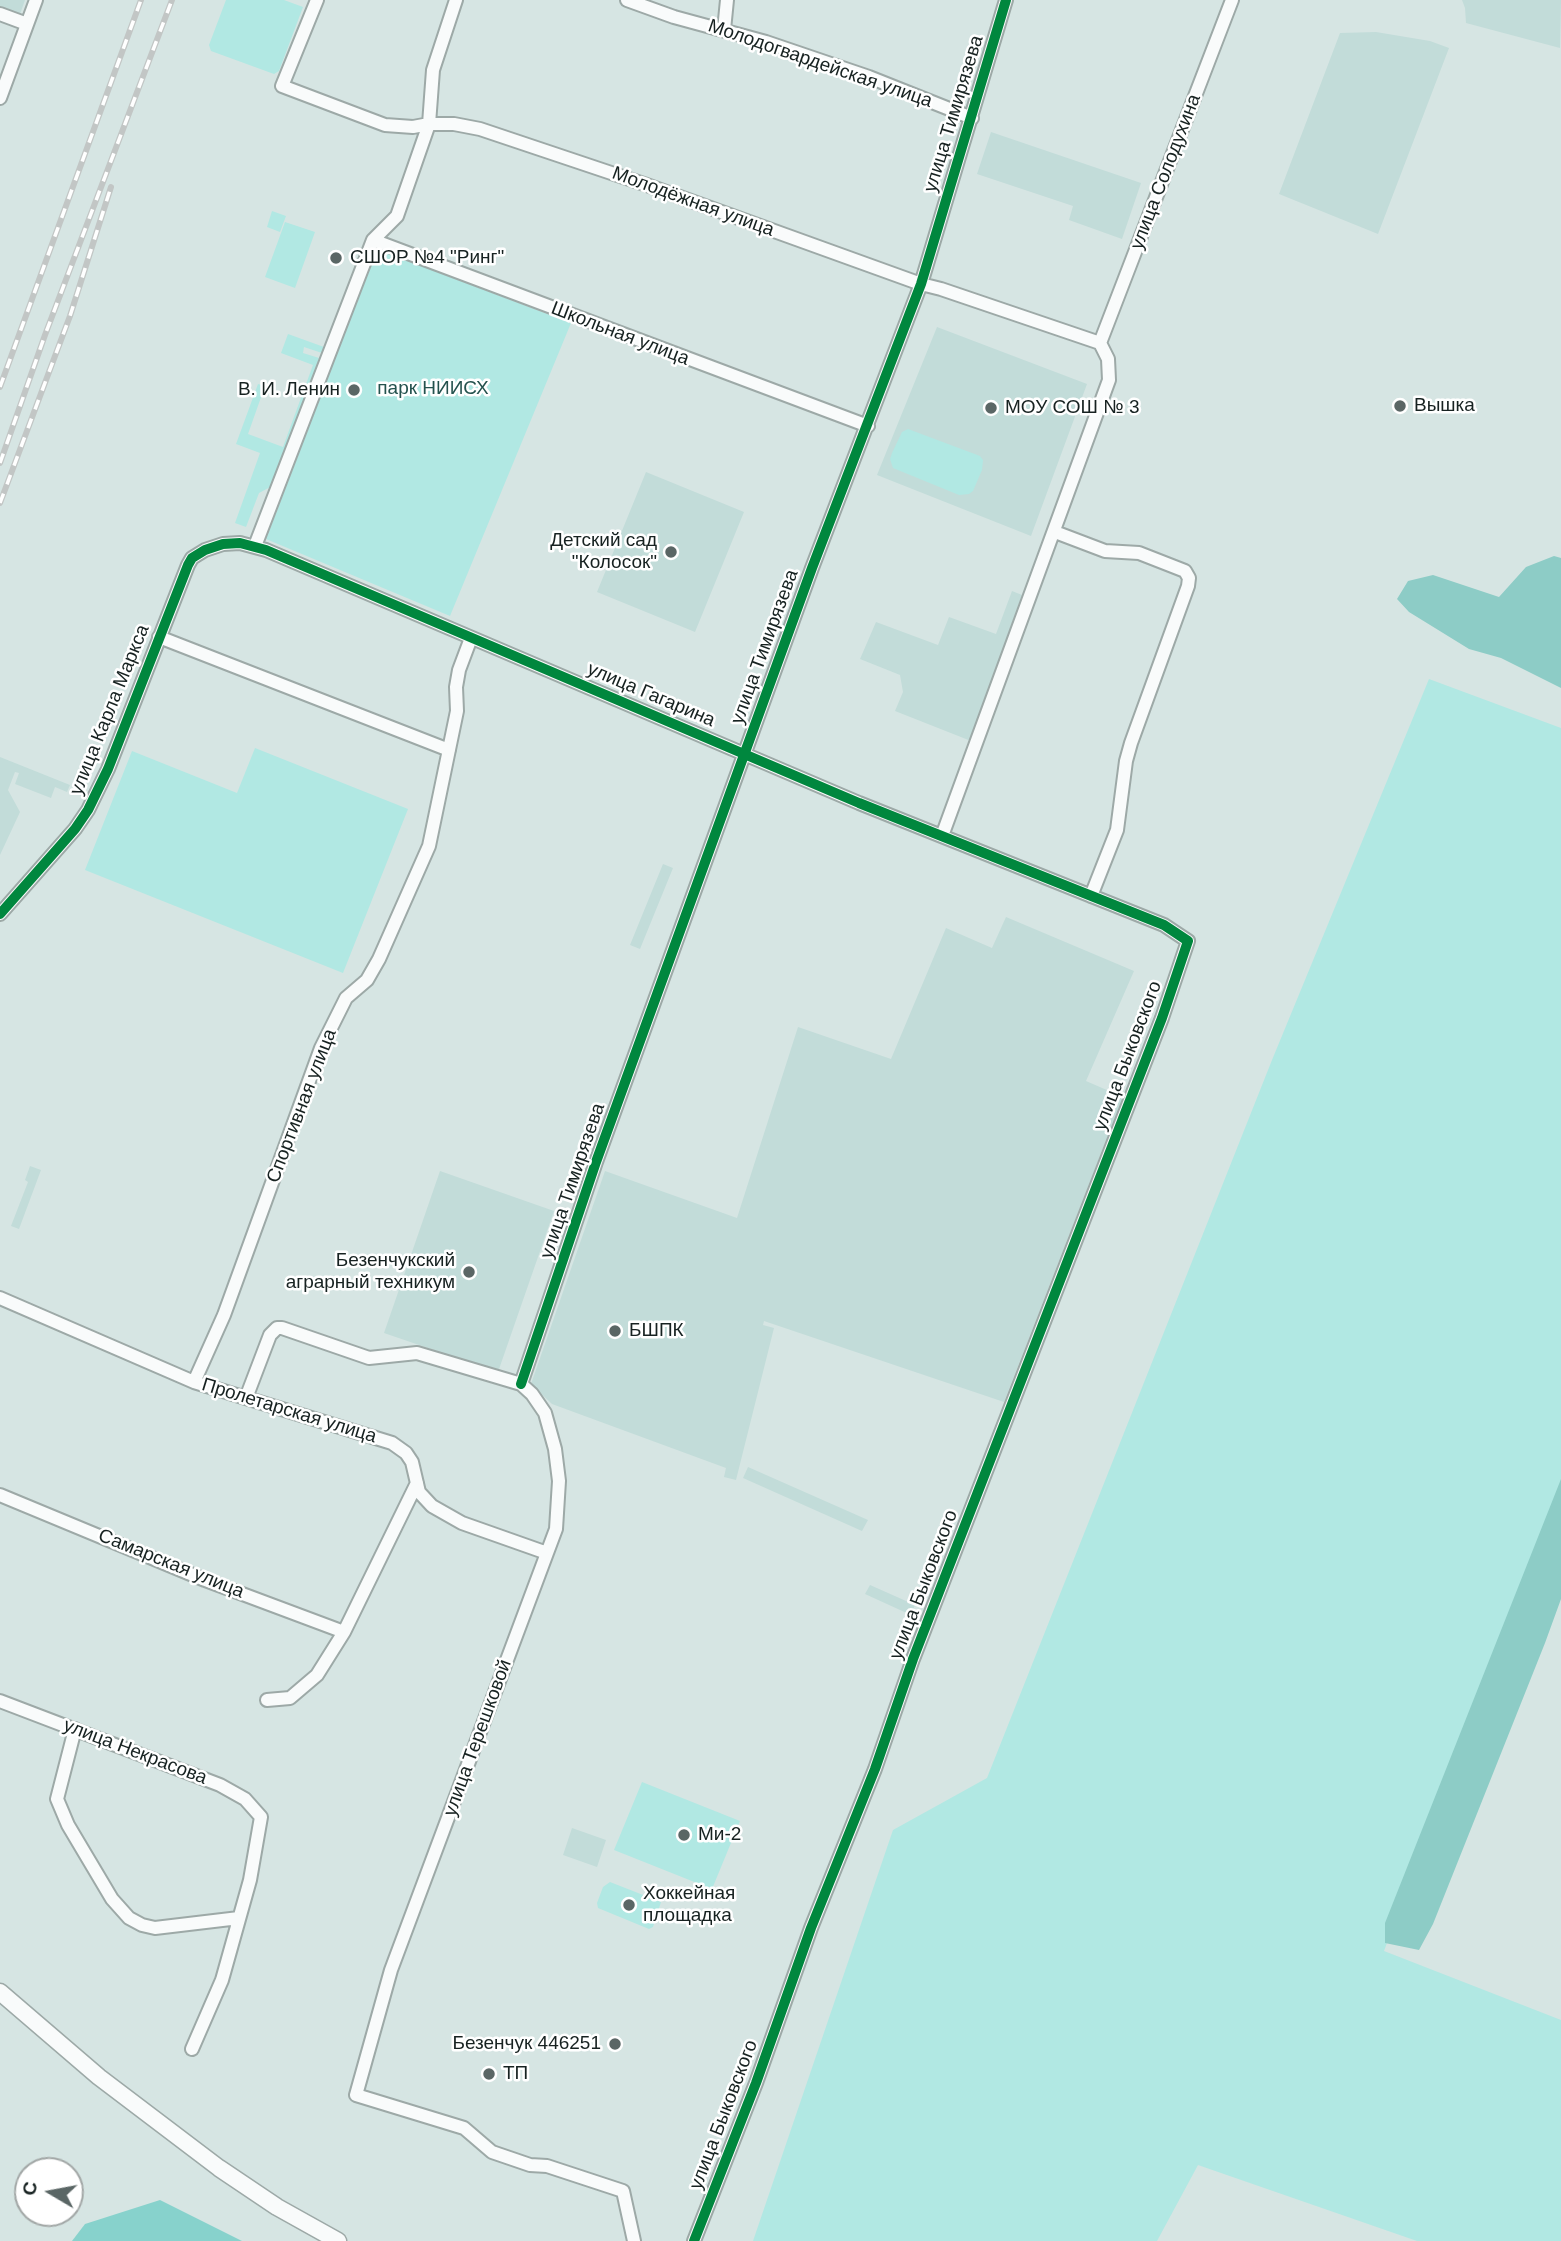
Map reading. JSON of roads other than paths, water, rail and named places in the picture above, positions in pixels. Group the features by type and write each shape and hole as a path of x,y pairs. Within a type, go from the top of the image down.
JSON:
{"street":[{"path":"0,98 36,0"},
{"name":"Молодёжная улица","path":"317,0 282,86 386,125 413,127 454,124 480,129 1100,344"},
{"path":"255,546 373,240 397,216 429,124 433,70 456,0"},
{"name":"Молодогвардейская улица","path":"627,0 869,77 972,117"},
{"path":"724,30 727,0"},
{"name":"улица Тимирязева","path":"521,1384 596,1162 812,568 921,284 1006,0"},
{"name":"улица Солодухина","path":"1100,344 1232,0"},
{"path":"0,14 27,24"},
{"name":"Школьная улица","path":"373,240 867,426"},
{"path":"942,836 1109,380 1108,359 1100,344"},
{"path":"1055,532 1105,551 1139,553 1185,572 1189,578 1131,743 1117,830 1091,895"},
{"name":"улица Карла Маркса","path":"0,914 75,829 88,810 108,769 192,558 223,544 255,546"},
{"name":"улица Гагарина","path":"255,546 744,755 1164,925 1188,941"},
{"path":"159,637 449,750"},
{"name":"Спортивная улица","path":"194,1382 224,1315 321,1048 346,998 367,981 379,959 429,845 457,711 456,687 459,670 471,638"},
{"name":"улица Быковского","path":"695,2241 756,2083 811,1928 870,1781 918,1647 1162,1018 1188,941"},
{"name":"Пролетарская улица","path":"0,1298 194,1382 392,1443 406,1452 412,1462 424,1499 444,1514 547,1553"},
{"path":"246,1398 270,1335 277,1328 369,1358 382,1359 417,1353 521,1384"},
{"name":"улица Терешковой","path":"521,1384 545,1413 555,1448 559,1481 556,1529 391,1970 356,2095 464,2128 492,2152 530,2165 547,2166 622,2191 634,2241"},
{"path":"267,1700 290,1698 317,1675 344,1632 417,1483"},
{"name":"Самарская улица","path":"0,1495 205,1580 344,1632"},
{"name":"улица Некрасова","path":"0,1701 220,1785 245,1799 261,1817 250,1880 239,1918"},
{"path":"75,1729 57,1799 68,1825 112,1899 129,1918 142,1926 239,1918 222,1980 192,2049"},
{"path":"0,1992 99,2077 219,2168 277,2207 338,2241"}],"railway":[{"path":"0,387 141,0"},
{"path":"0,463 45,335 172,0"},
{"path":"0,503 70,316 111,187"}],"place":[{"name":"СШОР №4 \"Ринг\"","path":"336,258"},
{"name":"В. И. Ленин","path":"354,390"},
{"name":"Вышка","path":"1400,406"},
{"name":"МОУ СОШ № 3","path":"991,408"},
{"name":"Детский сад \"Колосок\"","path":"671,552"},
{"name":"Безенчукский аграрный техникум","path":"469,1272"},
{"name":"БШПК","path":"615,1331"},
{"name":"Ми-2","path":"684,1835"},
{"name":"Хоккейная площадка","path":"629,1905"},
{"name":"Безенчук 446251","path":"615,2044"},
{"name":"ТП","path":"489,2074"}],"park label":[{"name":"парк НИИСХ","path":"433,389"}]}
